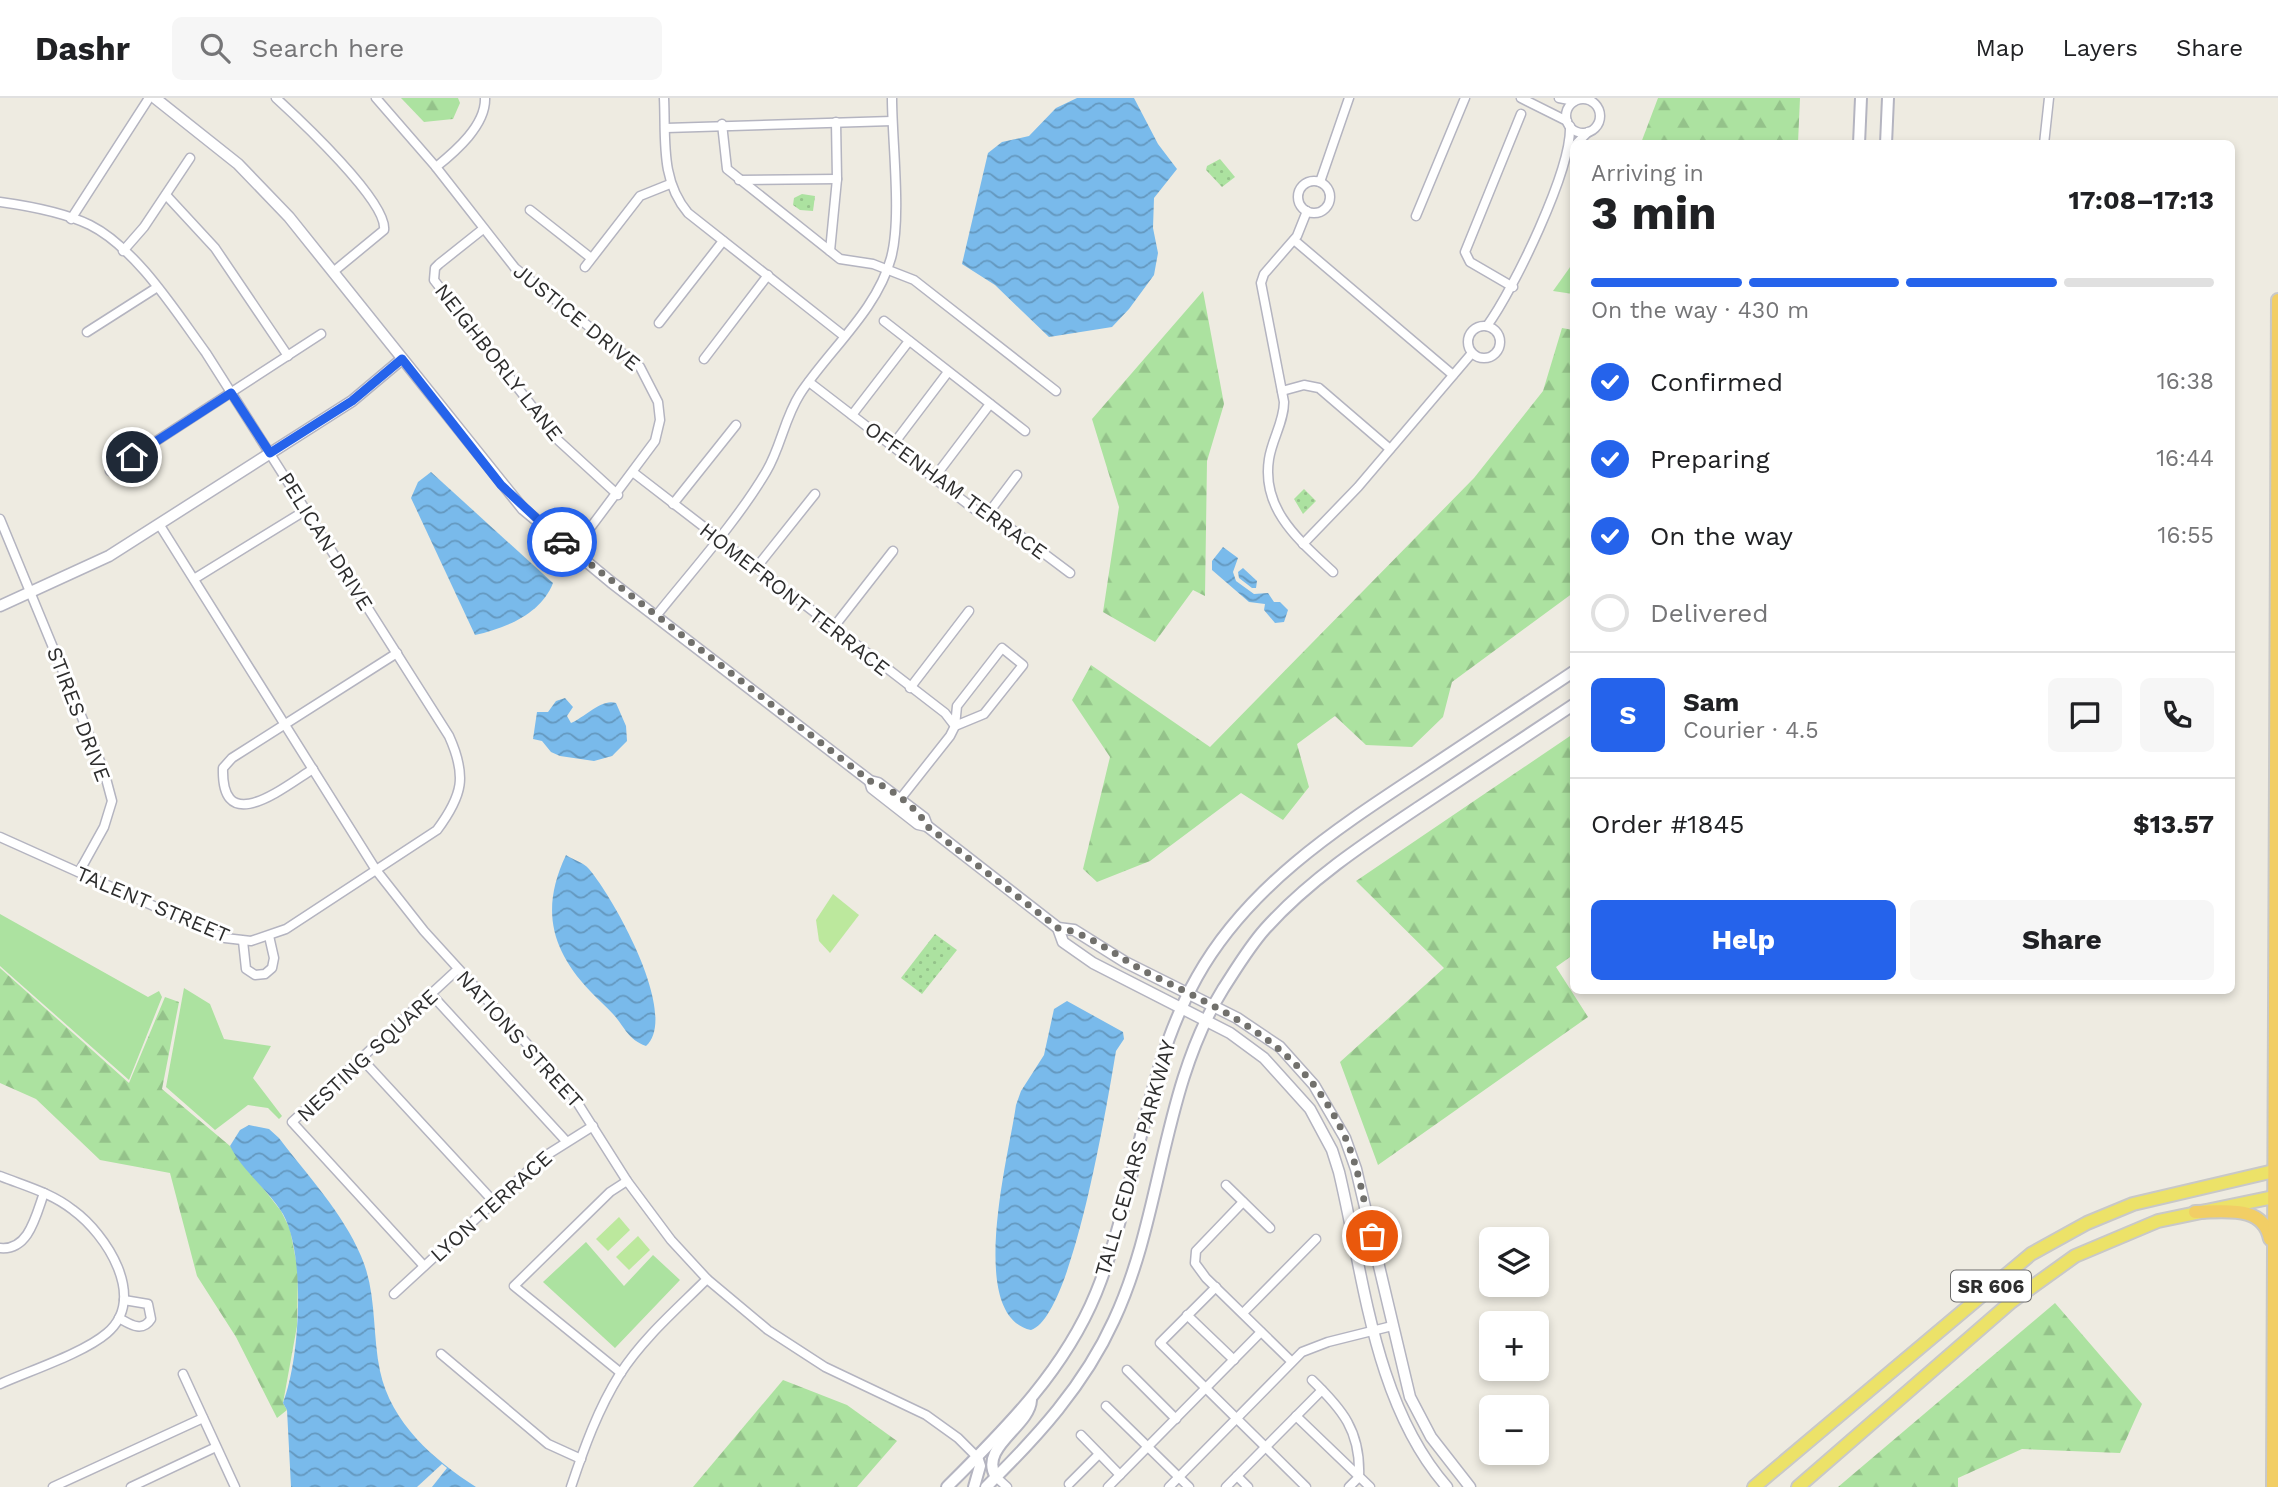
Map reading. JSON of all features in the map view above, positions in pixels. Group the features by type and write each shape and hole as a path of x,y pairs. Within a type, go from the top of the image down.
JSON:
{"highway":[{"path":"2273,1487 2277,1197 2278,300"},
{"path":"2195,1212 2244,1213 2259,1217 2269,1232 2275,1275"}],"main road":[{"path":"1859,140 1861,98"},
{"path":"1886,140 1888,98"},
{"name":"TALL CEDARS PARKWAY","path":"947,1487 1031,1400 1061,1359 1096,1293 1160,1062 1189,993 1228,930 1289,867 1387,795 1570,674"},
{"name":"TALL CEDARS PARKWAY","path":"986,1487 1059,1409 1090,1366 1115,1319 1142,1240 1190,1060 1215,1006 1265,929 1315,881 1379,834 1570,707"},
{"name":"SR 606","path":"1754,1487 2008,1271 2041,1248 2087,1223 2133,1204 2276,1170"},
{"name":"SR 606","path":"1798,1487 2046,1274 2119,1234 2195,1212 2277,1197"},
{"path":"996,1477 993,1463 998,1450 1029,1414 1031,1400"},
{"path":"974,1487 980,1466 977,1457"}],"street":[{"path":"71,219 149,98"},
{"path":"155,98 238,164 289,217 501,485 523,509 573,551 870,781 878,783 899,802 924,818 927,826"},
{"path":"276,98 352,176 381,212 385,223 384,230 333,272"},
{"name":"JUSTICE DRIVE","path":"376,98 528,280 617,347 648,376 658,402 659,431 649,453 573,551"},
{"path":"436,167 458,148 482,117 485,98"},
{"path":"664,98 670,184 688,213 844,336"},
{"path":"656,616 768,470 788,414 873,298 888,269 895,229 892,98"},
{"path":"1320,182 1349,98"},
{"path":"1416,216 1465,98"},
{"path":"1521,98 1568,123 1578,132 1588,132"},
{"path":"1559,98 1589,100 1599,110"},
{"path":"1580,140 1598,123 1597,98"},
{"path":"2044,140 2049,98"},
{"path":"1572,140 1567,110 1577,100"},
{"path":"1513,288 1470,262 1465,252 1521,114"},
{"path":"666,128 722,124 892,121"},
{"path":"830,251 837,179 836,122"},
{"path":"722,124 724,162 727,169 739,180 847,262 868,262 914,280 1056,391"},
{"path":"1487,326 1513,288 1570,154"},
{"path":"123,251 144,227 190,158"},
{"path":"739,180 837,179"},
{"path":"1311,181 1320,182 1329,192 1327,205 1316,212 1307,211 1299,202 1300,189 1311,181"},
{"path":"585,267 640,196 670,184"},
{"path":"166,195 215,248 288,356"},
{"name":"PELICAN DRIVE","path":"0,202 29,206 89,225 123,251 156,288 206,353 449,736 460,762 461,785 451,811 437,830 376,870"},
{"path":"530,210 591,258"},
{"path":"1307,211 1294,240 1264,274 1261,283 1282,390 1283,417 1270,456 1269,472 1282,521 1333,572"},
{"name":"NEIGHBORLY LANE","path":"484,229 435,268 434,280 559,441 618,495"},
{"path":"1294,240 1453,375"},
{"path":"659,323 723,241"},
{"path":"704,359 768,275"},
{"path":"87,332 156,288"},
{"path":"884,321 1025,431"},
{"path":"1487,326 1499,335 1499,349 1487,358 1472,352 1468,342 1470,333 1478,327 1487,326"},
{"path":"110,471 321,334"},
{"path":"852,415 909,341"},
{"path":"1303,544 1390,449 1472,352"},
{"path":"0,607 109,556 352,401 402,359"},
{"path":"892,446 948,372"},
{"name":"OFFENHAM TERRACE","path":"809,382 934,478 1010,528 1070,573"},
{"path":"1282,390 1304,385 1320,388 1390,449"},
{"path":"934,478 990,404"},
{"path":"673,503 736,425"},
{"name":"HOMEFRONT TERRACE","path":"634,473 945,713 955,726"},
{"path":"987,515 1017,475"},
{"path":"756,568 815,494"},
{"path":"194,579 306,510"},
{"name":"STIRES DRIVE","path":"0,519 104,771 112,801 104,827 79,872"},
{"name":"NATIONS STREET","path":"159,524 376,870 410,915 570,1091 627,1181 671,1240 707,1279 748,1315 796,1350 852,1381 926,1415 958,1438 977,1457"},
{"path":"833,628 893,551"},
{"path":"910,688 969,611"},
{"path":"899,802 955,726 984,713 1023,665 1002,648 957,706 955,726"},
{"path":"313,769 258,803 246,806 234,802 226,793 223,768 284,723 397,653"},
{"path":"870,781 872,788 913,820 927,826 1058,928 1074,930 1125,962 1215,1006 1280,1048 1327,1102 1345,1138 1356,1169 1392,1326 1416,1410 1441,1451 1470,1487"},
{"name":"TALENT STREET","path":"0,837 225,938 243,941 269,936 286,929 376,870"},
{"path":"1058,928 1063,942 1083,957 1248,1045 1295,1089 1322,1129 1339,1172 1388,1382 1404,1424 1426,1462 1447,1487"},
{"path":"243,941 247,969 255,975 265,974 272,968 274,958 269,936"},
{"name":"NESTING SQUARE","path":"424,1266 292,1122 458,969"},
{"path":"431,994 566,1141"},
{"path":"361,1058 494,1202"},
{"name":"LYON TERRACE","path":"394,1294 550,1152 593,1126"},
{"path":"0,1176 44,1193 73,1209 97,1233 121,1276 124,1300 119,1318 96,1341 0,1384"},
{"path":"621,1373 514,1286 610,1192 627,1181"},
{"path":"1226,1185 1270,1228"},
{"path":"0,1248 13,1247 25,1237 44,1193"},
{"path":"1244,1202 1195,1255 1198,1269 1292,1361"},
{"path":"1243,1312 1316,1239"},
{"path":"571,1487 598,1415 621,1373 643,1344 707,1279"},
{"path":"1216,1287 1160,1343 1306,1487"},
{"path":"119,1318 132,1326 144,1327 152,1319 152,1309 143,1302 124,1300"},
{"path":"1187,1315 1234,1360"},
{"path":"1169,1487 1292,1361 1318,1345 1392,1326"},
{"path":"1108,1487 1261,1332"},
{"path":"441,1354 548,1444 581,1459"},
{"path":"1127,1370 1176,1419"},
{"path":"183,1374 234,1487"},
{"path":"1312,1380 1348,1418 1359,1476 1349,1487"},
{"path":"1226,1487 1322,1390"},
{"path":"1106,1406 1189,1487"},
{"path":"1296,1416 1370,1487"},
{"path":"52,1487 203,1418"},
{"path":"1080,1435 1119,1475"},
{"path":"131,1487 216,1447"},
{"path":"1069,1486 1099,1454"},
{"path":"1237,1476 1248,1487"},
{"path":"996,1477 1007,1487"}],"green space":[{"path":"401,98 458,98 460,103 453,119 424,122"},
{"path":"1658,98 1800,98 1798,140 1642,140"},
{"path":"1220,159 1235,177 1222,187 1206,170 1207,166"},
{"path":"802,194 815,196 813,211 800,210 793,205 794,198"},
{"path":"1570,267 1570,294 1553,291"},
{"path":"1203,291 1224,404 1207,461 1205,596 1193,590 1155,642 1103,612 1119,507 1092,419"},
{"path":"1562,328 1570,329 1570,595 1452,682 1443,717 1412,747 1366,745 1335,716 1297,744 1309,787 1283,820 1241,793 1150,861 1097,882 1083,869 1110,757 1072,700 1091,665 1210,747 1474,478 1543,391"},
{"path":"1304,489 1316,501 1303,514 1294,499"},
{"path":"1570,736 1570,957 1556,967 1570,989 1570,994 1573,994 1588,1017 1378,1165 1340,1062 1444,968 1356,881"},
{"path":"833,894 859,915 830,953 819,941 816,920"},
{"path":"0,914 148,997 159,991 162,997 129,1080 0,966"},
{"path":"935,934 957,950 922,994 901,978"},
{"path":"0,968 129,1083 165,997 179,1002 162,1089 230,1146 281,1211 290,1229 298,1271 297,1326 283,1403 287,1410 277,1418 236,1337 197,1276 170,1173 100,1160 36,1099 0,1083"},
{"path":"184,988 210,1004 224,1039 271,1046 253,1078 282,1116 279,1119 268,1108 248,1105 215,1130 166,1087"},
{"path":"619,1217 630,1230 608,1251 596,1239"},
{"path":"638,1236 650,1250 629,1270 616,1257"},
{"path":"586,1242 624,1286 653,1255 680,1280 615,1348 543,1282"},
{"path":"2055,1303 2142,1404 2120,1453 2022,1449 1958,1478 1958,1487 1838,1487"},
{"path":"783,1380 847,1405 897,1441 857,1487 693,1487"}],"water":[{"path":"1077,98 1134,98 1158,144 1177,169 1154,198 1153,228 1158,253 1154,275 1129,309 1112,327 1049,337 995,285 962,264 988,153 1002,142 1029,136 1056,108"},
{"path":"431,472 553,583 540,603 521,618 475,635 411,498 418,482"},
{"path":"1223,547 1238,558 1233,572 1236,581 1254,594 1268,593 1274,602 1280,602 1288,610 1284,622 1275,623 1264,610 1265,604 1249,602 1212,570 1212,561"},
{"path":"1243,568 1257,581 1256,588 1239,578 1238,572"},
{"path":"565,698 573,707 567,716 571,723 605,703 616,703 626,726 627,741 612,756 594,761 551,752 542,741 533,739 537,712 548,712 556,701"},
{"path":"566,855 587,867 600,883 627,929 639,956 655,1009 654,1031 646,1046 630,1036 576,975 558,943 552,910 558,874"},
{"path":"1067,1001 1123,1032 1124,1039 1116,1051 1097,1157 1074,1248 1061,1288 1046,1316 1031,1330 1011,1318 1000,1295 996,1265 996,1230 1016,1105 1021,1091 1044,1055 1054,1009"},
{"path":"249,1125 269,1129 279,1138 345,1225 361,1256 370,1284 380,1371 394,1407 416,1438 430,1452 476,1487 291,1487 287,1410 283,1403 297,1335 298,1280 290,1232 283,1214 230,1146 240,1130"}],"pier":[{"path":"442,1464 447,1468 432,1487 417,1487"}],"way so far":[{"path":"562,542 870,781 878,783 924,818 927,826 1058,928 1074,930 1125,962 1215,1006 1280,1048 1296,1063 1327,1102 1345,1138 1356,1169 1372,1236"}],"route":[{"path":"132,457 231,393 270,453 352,401 402,359 501,485 523,509 562,542"}]}
